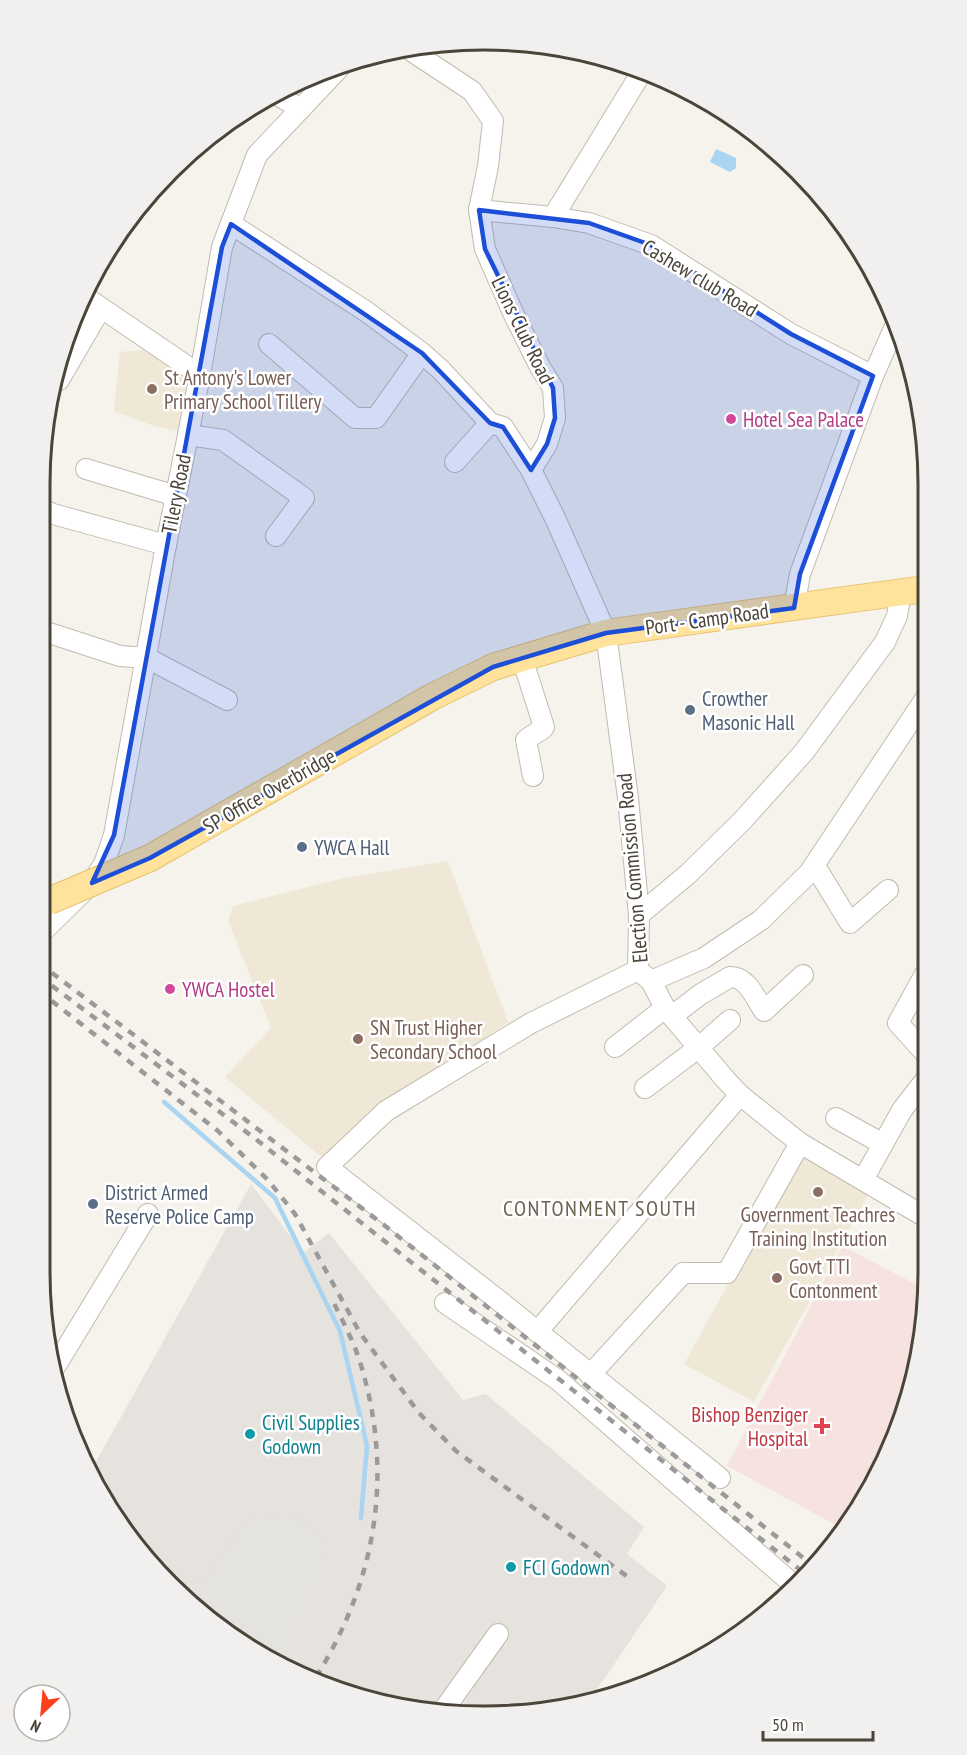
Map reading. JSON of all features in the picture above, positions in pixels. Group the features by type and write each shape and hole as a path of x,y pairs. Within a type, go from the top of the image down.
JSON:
{"main road":[{"name":"Port - Camp Road","path":"493,667 606,633 913,591"},
{"name":"SP Office Overbridge","path":"50,900 150,858 432,697 493,667"}],"street":[{"name":"Lions Club Road","path":"417,55 472,91 493,121 488,166 479,210 485,249 514,315 540,368 553,388 555,418 547,444 531,470"},
{"name":"Tilery Road","path":"50,925 90,885 104,864 114,835 222,247 257,155 330,78"},
{"path":"553,217 638,78"},
{"path":"284,99 301,109"},
{"name":"Cashew club Road","path":"479,210 589,223 651,245 791,333 873,376"},
{"path":"231,224 367,312 422,353 442,371 490,423 503,428 531,470 606,633"},
{"path":"90,300 200,375"},
{"path":"64,372 102,308"},
{"path":"794,608 800,574 873,376 892,338"},
{"path":"269,344 355,418 376,418 422,353"},
{"path":"455,462 490,423"},
{"path":"188,435 223,440 304,498 276,536"},
{"path":"86,470 176,496"},
{"path":"50,513 166,545"},
{"path":"639,915 688,874 742,821 804,752 885,642 897,616 913,591"},
{"path":"50,633 120,656 147,658 227,700"},
{"name":"Election Commission Road","path":"606,633 627,798 644,976 698,1048 740,1095 800,1143 918,1213"},
{"path":"522,658 544,727 526,740 533,776"},
{"path":"720,1478 327,1167 386,1111 531,1023 644,976 704,958 762,920 815,867 918,710"},
{"path":"815,867 850,923 888,890"},
{"path":"615,1047 669,1012 730,977 741,979 764,1011 803,975"},
{"path":"918,987 898,1023 918,1045"},
{"path":"645,1088 698,1048 730,1020"},
{"path":"863,1180 902,1110 918,1089"},
{"path":"537,1332 740,1095"},
{"path":"836,1118 883,1144"},
{"path":"590,1375 683,1273 727,1273 800,1143"},
{"path":"59,1360 148,1214"},
{"path":"446,1303 558,1380 788,1580"},
{"path":"448,1704 498,1634"}],"highlighted area":[{"path":"479,210 589,223 651,245 791,334 873,376 800,574 794,608 606,633 493,667 150,858 92,883 114,835 222,247 231,224 422,353 490,423 503,427 531,470 547,444 555,418 553,388 485,249"}],"shaded area":[{"name":"St Antony's Lower Primary School Tillery","path":"151,349 188,368 189,417 177,431 154,426 114,411 120,352"},
{"path":"448,861 508,1022 323,1158 225,1077 271,1028 228,921 233,906 340,879"},
{"name":"Govt TTI Contonment","path":"802,1150 870,1192 754,1402 684,1364"},
{"path":"251,1184 303,1253 329,1233 463,1400 486,1394 644,1527 627,1554 667,1586 596,1691 540,1702 484,1706 455,1705 399,1697 344,1682 292,1661 219,1616 197,1598 157,1558 123,1513 95,1464"},
{"name":"Bishop Benziger Hospital","path":"842,1246 918,1285 909,1356 894,1411 873,1463 836,1525 727,1466"},
{"path":"287,1512 317,1530 329,1563 283,1656 242,1632 193,1594 247,1518"}],"water":[{"path":"716,149 736,158 736,168 730,172 710,162"}],"waterway":[{"path":"164,1102 275,1198 340,1331 367,1446 361,1518"}],"railway":[{"path":"50,971 384,1225 807,1561"},
{"path":"50,984 253,1137 799,1569"},
{"path":"50,1000 218,1131 268,1180 295,1214 360,1333 419,1413 456,1451 632,1580"},
{"path":"318,1673 354,1601 366,1561 374,1521 377,1481 376,1439 369,1398 358,1356 331,1297"}],"place":[{"name":"St Antony's Lower Primary School Tillery","path":"152,389"},
{"name":"Hotel Sea Palace","path":"731,419"},
{"name":"Crowther Masonic Hall","path":"690,710"},
{"name":"YWCA Hall","path":"302,847"},
{"name":"YWCA Hostel","path":"170,989"},
{"name":"SN Trust Higher Secondary School","path":"358,1039"},
{"name":"Government Teachres Training Institution","path":"818,1192"},
{"name":"District Armed Reserve Police Camp","path":"93,1204"},
{"name":"Govt TTI Contonment","path":"777,1278"},
{"name":"Bishop Benziger Hospital","path":"822,1426"},
{"name":"Civil Supplies Godown","path":"250,1434"},
{"name":"FCI Godown","path":"511,1567"}],"district":[{"name":"CONTONMENT SOUTH","path":"600,1208"}]}
